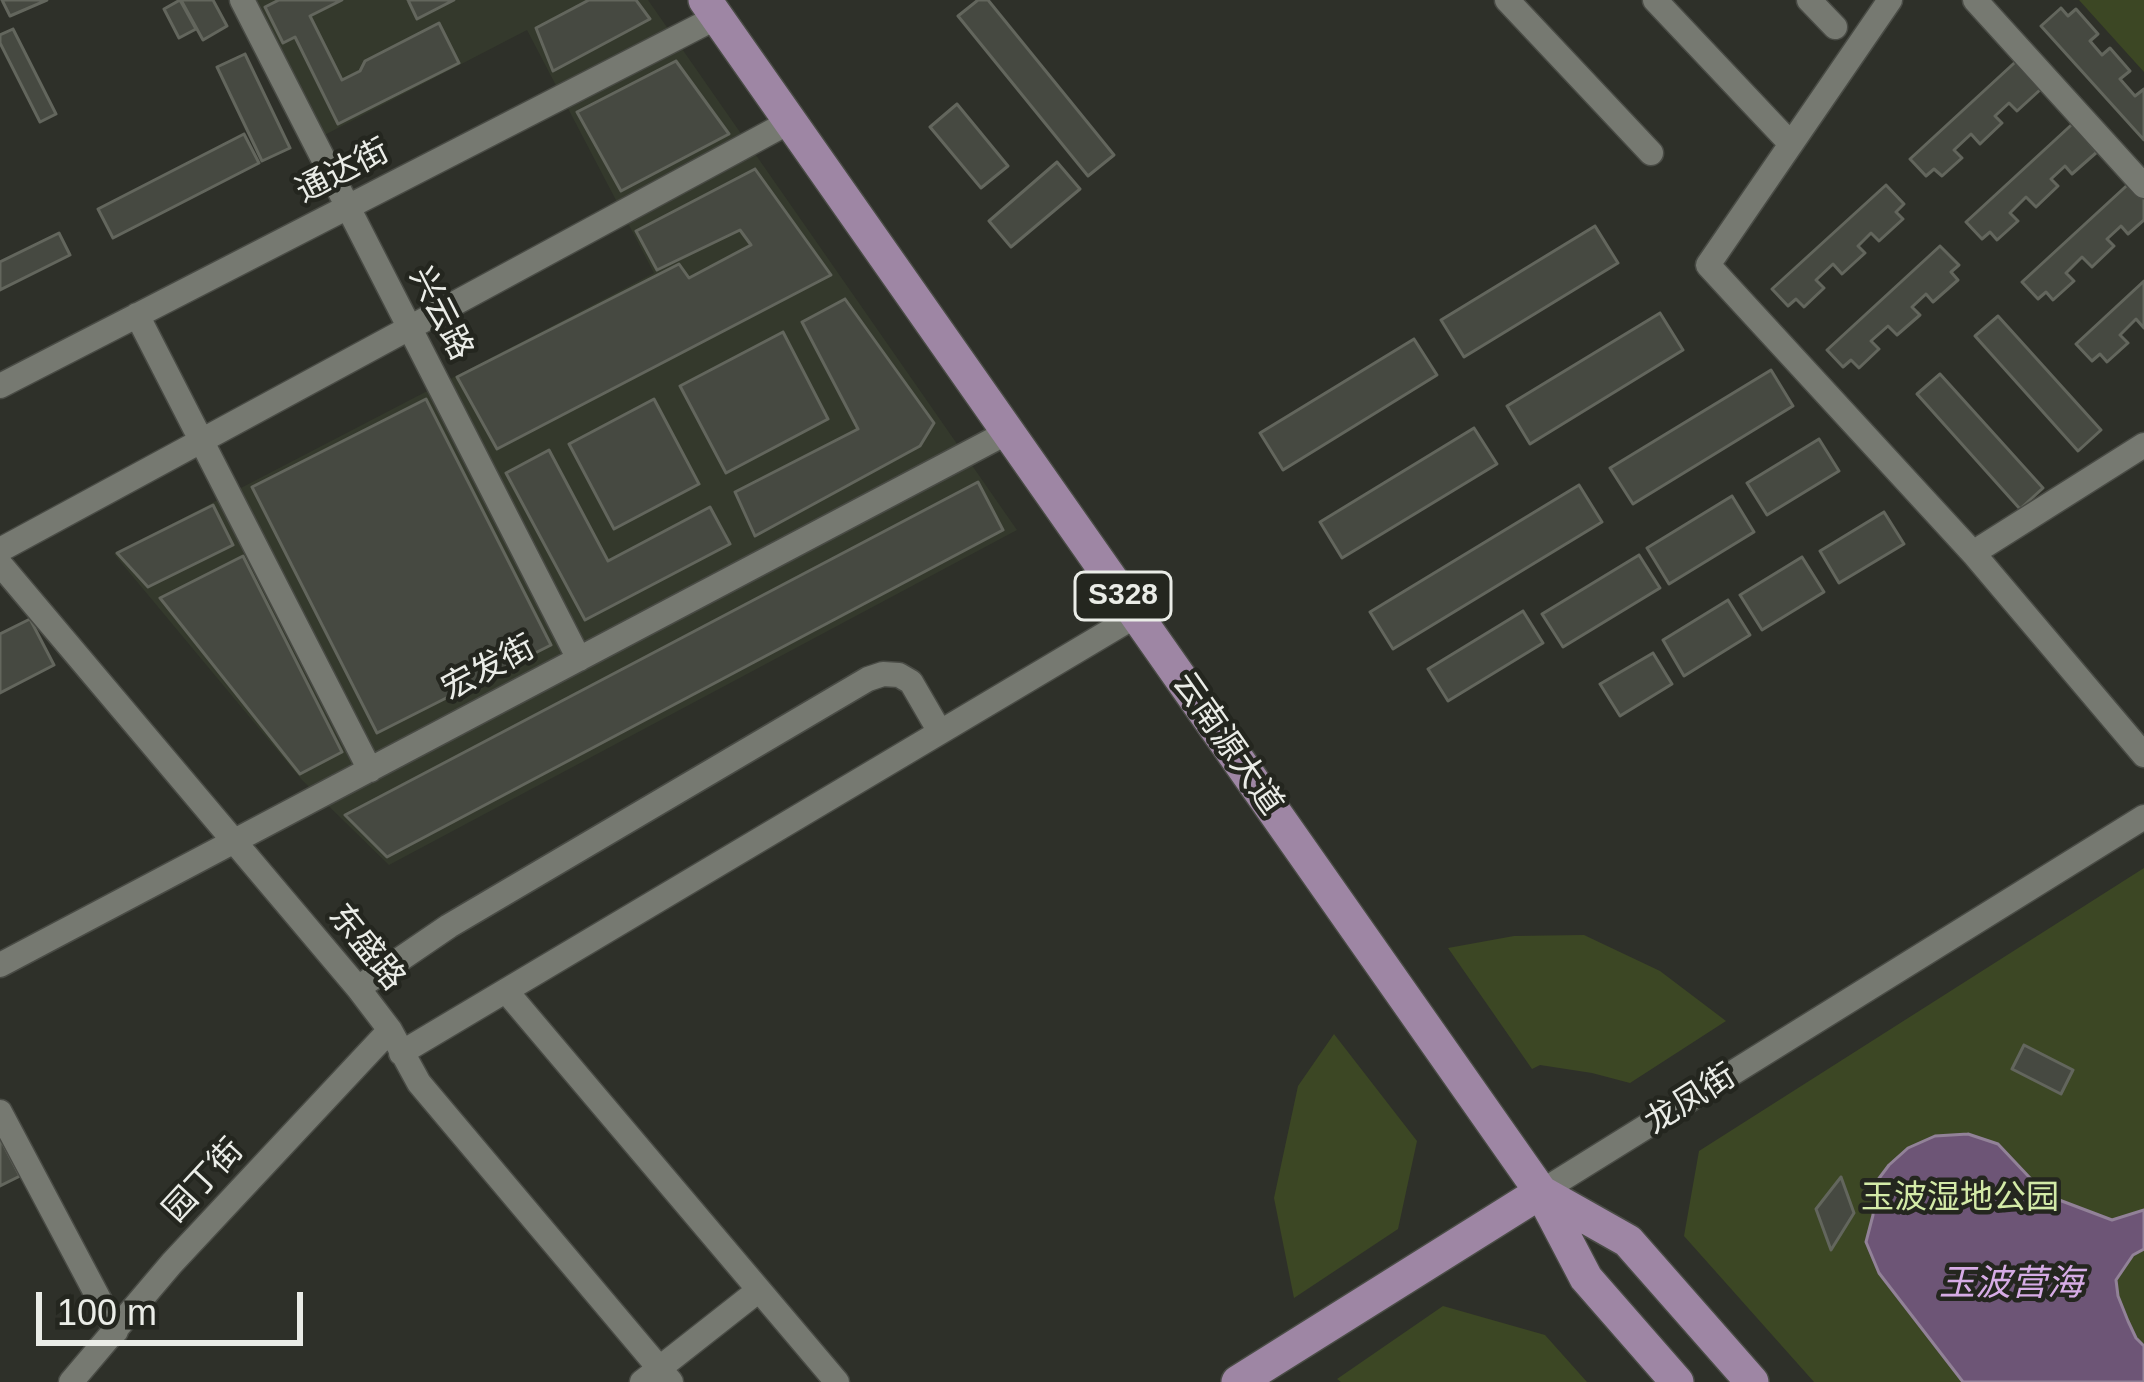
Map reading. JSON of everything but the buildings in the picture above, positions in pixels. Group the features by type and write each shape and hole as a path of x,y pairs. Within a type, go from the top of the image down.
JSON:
{"main road":[{"name":"云南源大道","path":"711,8 1541,1192 1586,1278 1677,1382"},
{"name":"云南源大道","path":"1541,1192 1628,1241 1752,1382"},
{"name":"龙凤街","path":"1238,1382 1541,1192"}],"street":[{"name":"兴云路","path":"242,0 579,659"},
{"path":"1507,0 1651,153"},
{"path":"1655,0 1791,144"},
{"path":"1809,0 1835,28"},
{"path":"1890,0 1708,265 1973,553 2144,755"},
{"path":"1975,0 2144,186"},
{"name":"通达街","path":"0,386 347,207 711,8"},
{"path":"0,550 791,122"},
{"path":"137,315 370,770"},
{"name":"宏发街","path":"0,965 1008,432"},
{"path":"1973,553 2144,446"},
{"name":"东盛路","path":"0,563 358,988 419,1083 658,1378"},
{"name":"园丁街","path":"71,1382 172,1263 395,1042 506,991 1137,615"},
{"path":"358,988 449,926 868,679 899,675 911,682 940,732"},
{"name":"龙凤街","path":"1541,1192 2144,817"},
{"path":"506,991 837,1382"},
{"path":"0,1112 116,1331"},
{"path":"658,1378 760,1290"}],"shaded area":[{"path":"238,0 648,0 1017,530 389,865 302,780 114,554 654,273 527,30 311,142"}],"green space":[{"path":"2079,0 2144,0 2144,72"},
{"name":"玉波湿地公园","path":"2144,868 2144,1382 1814,1382 1684,1236 1699,1151"},
{"path":"1584,935 1660,971 1726,1021 1630,1083 1540,1065 1532,1069 1448,948 1514,936"},
{"path":"1334,1034 1417,1141 1398,1229 1294,1298 1274,1198 1298,1086"},
{"path":"1443,1306 1545,1335 1587,1382 1337,1379"}],"water":[{"name":"玉波营海","path":"1968,1134 1998,1144 2046,1195 2112,1220 2144,1210 2144,1249 2133,1255 2116,1280 2128,1321 2144,1346 2144,1382 1963,1382 1879,1273 1866,1242 1874,1185 1908,1148 1935,1136"}]}
